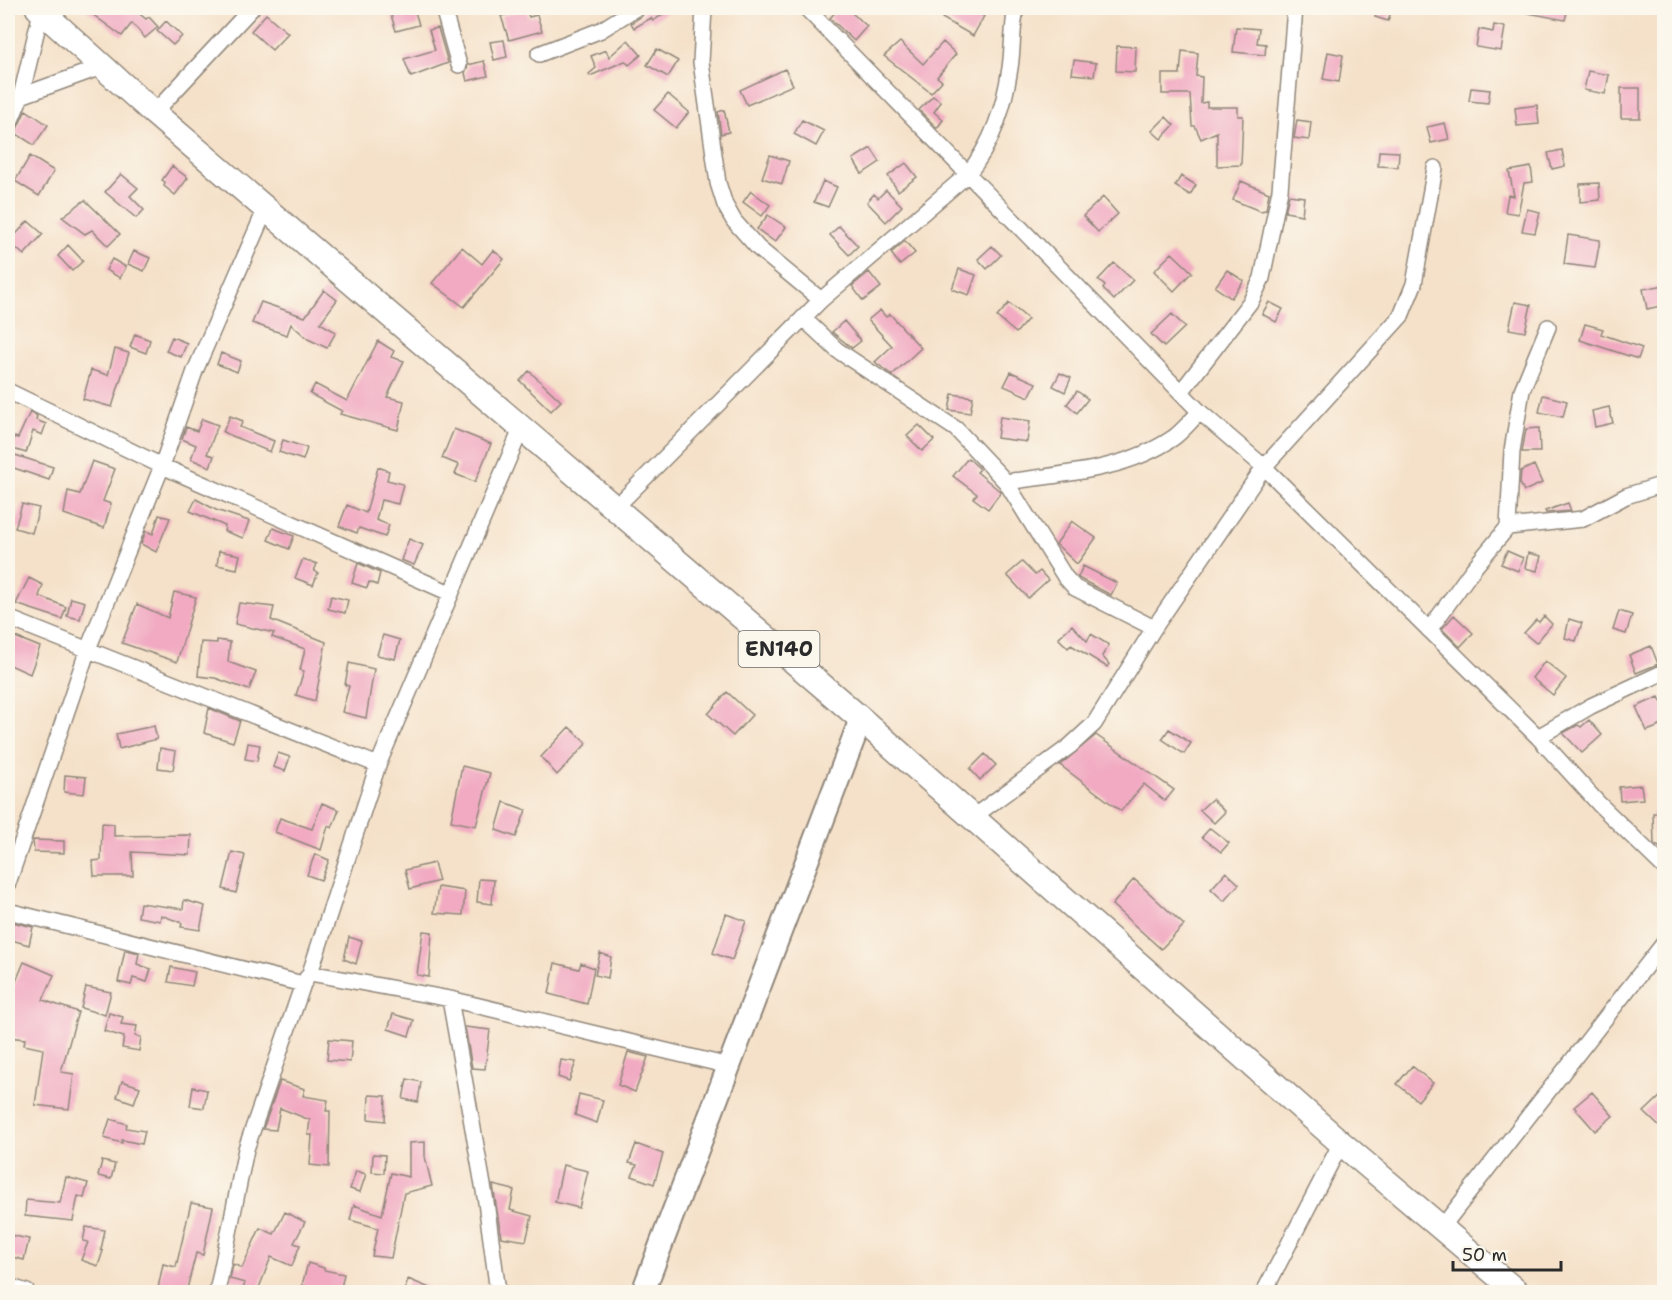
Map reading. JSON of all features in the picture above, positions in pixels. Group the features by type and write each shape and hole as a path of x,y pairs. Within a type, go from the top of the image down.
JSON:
{"main road":[{"name":"EN140","path":"40,8 154,112 861,719 1341,1143 1442,1227 1508,1289"}],"street":[{"path":"8,127 21,96 40,8"},
{"path":"154,112 252,8"},
{"path":"442,8 459,65"},
{"path":"539,54 601,30 636,8"},
{"path":"704,8 701,62 718,183 725,205 734,221 758,248 821,300"},
{"path":"806,8 1200,412 1264,467 1538,737 1599,804 1665,867"},
{"path":"615,508 821,300 967,175 985,152 1000,112 1010,67 1016,8"},
{"path":"1181,392 1251,301 1262,278 1280,190 1295,8"},
{"path":"21,96 104,66"},
{"path":"973,817 1070,747 1095,724 1154,628 1264,467 1401,316 1414,284 1435,168"},
{"path":"8,884 88,649 162,466 195,371 266,208"},
{"path":"803,318 837,350 956,429 1006,482 1065,577 1075,588 1154,628"},
{"path":"1429,630 1473,569 1508,527 1512,451 1522,390 1548,327"},
{"path":"8,391 162,466 450,593"},
{"path":"1006,482 1090,469 1126,460 1174,437 1200,412"},
{"path":"217,1293 246,1149 307,978 378,765 522,428"},
{"path":"1508,527 1583,519 1626,496 1665,484"},
{"path":"8,618 378,765"},
{"path":"1538,737 1591,706 1665,672"},
{"path":"643,1293 861,719"},
{"path":"8,911 307,978 450,999 729,1066"},
{"path":"1442,1227 1665,943"},
{"path":"450,999 486,1202 498,1293"},
{"path":"1263,1293 1341,1143"},
{"path":"8,1286 27,1293"}],"building":[{"path":"84,8 132,8 146,19 149,17 158,27 145,38 132,23 122,36"},
{"path":"414,8 419,25 396,31 391,15"},
{"path":"646,8 673,8 653,21 651,18 634,28 631,23 642,16"},
{"path":"839,8 846,8 867,26 854,41 830,18"},
{"path":"948,8 968,8 984,16 973,36 942,18"},
{"path":"1379,8 1392,8 1388,21 1375,17"},
{"path":"1529,8 1568,8 1565,20 1528,13"},
{"path":"526,9 529,17 537,15 542,31 509,40 501,16"},
{"path":"266,14 288,33 272,50 251,31"},
{"path":"166,21 182,36 173,45 157,31"},
{"path":"1494,25 1505,27 1501,51 1476,47 1479,29 1493,32"},
{"path":"1236,27 1259,29 1257,43 1266,44 1265,55 1233,52"},
{"path":"438,28 448,63 411,77 404,59 435,50 429,30"},
{"path":"504,40 507,57 494,60 490,42"},
{"path":"628,40 641,55 629,65 625,61 590,76 589,74 596,68 591,56 606,50 609,57"},
{"path":"900,42 923,64 943,42 956,54 937,77 942,81 931,93 884,56"},
{"path":"1117,46 1136,47 1135,72 1116,71"},
{"path":"657,49 678,61 668,77 647,65"},
{"path":"1182,51 1198,53 1196,76 1202,77 1201,103 1207,102 1207,107 1238,107 1238,116 1243,116 1241,165 1217,166 1217,132 1201,139 1195,126 1192,126 1190,94 1162,94 1162,74 1180,74"},
{"path":"1328,52 1343,55 1339,82 1323,79"},
{"path":"1074,60 1096,63 1094,76 1072,74"},
{"path":"484,61 488,76 467,81 465,73 468,65"},
{"path":"785,69 793,85 747,105 740,90"},
{"path":"1588,71 1609,75 1605,94 1584,90"},
{"path":"1471,88 1490,90 1488,103 1469,101"},
{"path":"1621,88 1640,88 1640,118 1621,118"},
{"path":"668,94 689,112 676,128 654,110"},
{"path":"933,96 941,102 934,112 943,120 937,128 919,110"},
{"path":"1537,105 1539,124 1517,126 1515,108"},
{"path":"26,110 48,125 34,145 15,133"},
{"path":"724,110 729,132 721,134 718,112"},
{"path":"1166,117 1174,125 1161,139 1152,131"},
{"path":"802,120 824,131 816,146 794,134"},
{"path":"1297,120 1311,122 1309,140 1294,138"},
{"path":"1445,123 1449,139 1431,143 1427,127"},
{"path":"871,148 880,162 862,174 853,159"},
{"path":"1562,150 1565,166 1552,169 1548,153"},
{"path":"1379,151 1399,152 1398,167 1378,166"},
{"path":"770,155 789,161 782,184 762,178"},
{"path":"30,156 54,171 39,196 15,181"},
{"path":"906,163 917,177 898,191 888,176"},
{"path":"172,166 188,178 175,195 164,186 165,182 162,180"},
{"path":"1531,167 1533,182 1524,183 1518,214 1505,212 1508,195 1514,196 1509,171"},
{"path":"121,174 138,188 130,196 144,210 136,218 105,192"},
{"path":"1181,176 1196,185 1190,195 1175,186"},
{"path":"823,181 837,187 828,207 814,202"},
{"path":"1241,181 1269,193 1266,210 1260,211 1233,200"},
{"path":"1599,183 1600,200 1580,202 1580,184"},
{"path":"886,190 902,206 886,222 867,202 874,194 878,198"},
{"path":"751,191 770,205 762,216 743,202"},
{"path":"1289,195 1304,197 1302,215 1285,212"},
{"path":"1103,197 1118,214 1098,232 1083,216"},
{"path":"85,200 120,234 108,246 92,230 85,234 62,217"},
{"path":"1527,209 1540,212 1535,233 1522,231"},
{"path":"768,215 786,227 775,242 757,229"},
{"path":"28,221 43,234 24,255 9,242"},
{"path":"839,226 858,246 849,255 830,235"},
{"path":"1568,235 1600,240 1595,268 1564,264"},
{"path":"905,241 915,253 900,265 891,253"},
{"path":"68,245 83,261 72,271 58,256"},
{"path":"992,246 1001,255 987,269 978,259"},
{"path":"462,247 482,264 493,250 504,259 464,307 432,283"},
{"path":"134,251 150,258 144,271 128,264"},
{"path":"1172,253 1192,272 1174,291 1154,271"},
{"path":"112,259 126,267 120,278 106,270"},
{"path":"1114,263 1133,280 1114,300 1098,280"},
{"path":"959,269 976,275 969,295 952,289"},
{"path":"1227,270 1244,281 1231,298 1215,287"},
{"path":"869,272 881,287 863,301 852,286"},
{"path":"1665,285 1665,305 1647,309 1643,289"},
{"path":"324,290 337,300 320,323 336,332 327,348 308,339 291,324 287,335 252,323 261,302 305,317"},
{"path":"1269,302 1283,309 1276,322 1262,314"},
{"path":"1515,302 1531,305 1525,332 1509,329"},
{"path":"1009,303 1028,319 1016,333 997,317"},
{"path":"880,310 886,317 890,314 921,348 892,375 875,362 892,346 868,320"},
{"path":"1172,314 1185,327 1164,347 1151,334"},
{"path":"844,321 861,341 852,348 832,332"},
{"path":"1585,324 1603,329 1601,334 1642,348 1638,359 1580,340"},
{"path":"135,334 150,340 146,353 130,347"},
{"path":"172,337 187,343 181,357 166,351"},
{"path":"378,341 394,351 391,357 404,361 387,397 404,401 398,430 340,414 342,411 310,394 315,384 347,401"},
{"path":"115,349 129,353 112,407 83,399 91,370 108,375"},
{"path":"221,353 241,361 237,372 217,364"},
{"path":"529,371 561,401 551,411 520,381"},
{"path":"1011,372 1036,383 1029,397 1004,386"},
{"path":"1060,373 1071,378 1065,392 1053,386"},
{"path":"1077,391 1088,399 1077,413 1067,404"},
{"path":"952,394 973,397 970,413 949,410"},
{"path":"1543,395 1567,401 1563,417 1539,412"},
{"path":"1609,407 1613,423 1595,427 1592,411"},
{"path":"30,412 37,416 36,420 46,424 42,435 33,431 26,453 10,448 14,437 18,438"},
{"path":"230,416 243,421 240,427 274,441 270,452 223,432"},
{"path":"1000,417 1030,421 1027,442 997,438"},
{"path":"202,419 218,425 207,454 214,456 210,467 191,459 196,445 182,439 186,427 197,431"},
{"path":"919,425 934,440 922,451 907,436"},
{"path":"1539,428 1540,452 1522,452 1526,429"},
{"path":"454,429 491,444 475,482 455,474 459,465 442,458"},
{"path":"283,440 307,448 303,460 279,452"},
{"path":"15,455 53,467 49,480 11,467"},
{"path":"968,458 980,469 977,472 1001,492 988,509 973,498 977,494 953,476"},
{"path":"92,461 115,469 103,501 111,504 104,528 64,514 68,491 80,494"},
{"path":"1534,465 1542,483 1524,491 1520,483 1521,471"},
{"path":"378,467 389,471 387,480 403,484 398,504 381,500 376,520 389,525 385,537 359,528 357,533 339,526 347,505 366,513"},
{"path":"196,499 216,510 249,521 243,538 224,531 225,526 190,511"},
{"path":"1568,503 1571,511 1546,513 1545,511"},
{"path":"22,504 39,508 32,533 15,528"},
{"path":"159,515 170,518 156,552 141,544 146,531 153,534"},
{"path":"1072,521 1096,538 1077,564 1056,544"},
{"path":"273,528 294,536 289,549 268,540"},
{"path":"409,539 423,545 414,565 401,560"},
{"path":"219,551 240,555 237,569 217,565"},
{"path":"1507,551 1523,558 1518,571 1501,564"},
{"path":"1528,553 1541,556 1537,571 1525,568"},
{"path":"303,559 317,564 314,571 318,573 313,585 295,578"},
{"path":"1022,562 1035,575 1040,571 1048,580 1028,598 1007,575"},
{"path":"358,563 380,573 377,585 369,582 367,588 352,583"},
{"path":"1083,566 1117,583 1111,595 1078,577"},
{"path":"29,578 43,585 39,596 66,607 62,619 16,604"},
{"path":"174,592 196,597 177,662 122,643 137,604 168,618"},
{"path":"331,596 348,600 345,613 328,609"},
{"path":"71,598 85,602 80,619 67,616"},
{"path":"239,603 274,607 271,620 326,642 315,701 296,695 304,671 300,670 305,649 272,637 274,633 235,624"},
{"path":"1619,611 1632,615 1626,634 1613,630"},
{"path":"1454,615 1473,633 1460,647 1442,629"},
{"path":"1544,616 1552,624 1536,643 1524,633 1536,620 1539,622"},
{"path":"1569,619 1582,623 1576,641 1565,638"},
{"path":"1072,625 1087,641 1091,634 1109,645 1102,656 1109,664 1107,667 1071,645 1068,648 1058,638"},
{"path":"8,634 40,647 30,674 8,664"},
{"path":"383,635 400,640 395,659 377,655"},
{"path":"217,640 230,642 228,662 256,672 249,690 215,678 198,676 201,642 217,643"},
{"path":"1651,646 1658,664 1636,673 1629,655"},
{"path":"1545,661 1566,678 1553,695 1532,678"},
{"path":"349,663 374,669 366,718 342,712 349,686 345,685"},
{"path":"727,692 752,715 733,736 708,714"},
{"path":"1659,697 1665,709 1665,724 1647,731 1636,707"},
{"path":"209,708 240,721 233,742 204,733"},
{"path":"1589,720 1602,735 1582,753 1563,733 1578,725 1581,727"},
{"path":"154,726 157,739 119,749 116,734"},
{"path":"569,727 587,743 557,775 541,757"},
{"path":"1169,729 1191,743 1184,754 1162,739"},
{"path":"1096,735 1174,790 1165,801 1144,784 1121,811 1060,765"},
{"path":"248,743 260,745 257,761 245,759"},
{"path":"160,748 176,751 173,770 158,768"},
{"path":"278,753 290,757 285,771 273,767"},
{"path":"985,754 996,765 980,780 970,769"},
{"path":"462,766 490,773 476,826 451,821"},
{"path":"65,775 86,777 84,794 64,792"},
{"path":"1641,785 1643,799 1620,801 1619,787"},
{"path":"1212,799 1225,812 1214,823 1200,810"},
{"path":"504,802 526,810 516,837 496,830"},
{"path":"322,803 339,810 332,828 328,826 321,850 275,832 280,818 312,829"},
{"path":"1653,813 1665,813 1665,851 1654,844"},
{"path":"102,823 114,824 114,836 191,835 190,855 132,852 133,876 94,876 93,861 101,860"},
{"path":"1210,828 1229,843 1221,852 1202,837"},
{"path":"33,840 64,841 64,853 34,852"},
{"path":"232,852 245,855 236,893 223,889"},
{"path":"315,854 329,860 321,880 307,875"},
{"path":"434,863 439,881 410,889 405,870"},
{"path":"1226,872 1239,884 1224,901 1211,889"},
{"path":"479,879 494,880 492,904 477,902"},
{"path":"1134,879 1184,925 1161,949 1112,905"},
{"path":"438,887 465,891 463,915 434,913"},
{"path":"184,900 205,906 200,930 181,927 182,923 161,915 160,921 138,917 140,903 183,909"},
{"path":"726,914 746,921 732,960 713,953"},
{"path":"8,921 33,927 29,945 8,939"},
{"path":"423,931 432,932 429,977 417,975"},
{"path":"349,937 362,941 356,964 344,959"},
{"path":"125,950 139,953 137,964 151,969 147,982 133,978 131,985 118,982"},
{"path":"600,953 611,957 608,978 595,975"},
{"path":"24,962 54,975 43,1000 78,1012 61,1072 74,1074 69,1109 35,1105 43,1049 24,1045 25,1039 8,1037 8,986 14,986"},
{"path":"555,963 579,969 581,963 594,968 587,1004 549,994"},
{"path":"171,967 195,972 192,986 168,982"},
{"path":"86,987 111,992 105,1015 81,1008"},
{"path":"109,1013 123,1017 121,1024 137,1026 135,1036 141,1037 139,1051 122,1048 124,1037 104,1031"},
{"path":"393,1014 414,1020 409,1036 388,1029"},
{"path":"465,1027 490,1030 485,1069 472,1068"},
{"path":"329,1039 352,1041 350,1062 327,1060"},
{"path":"628,1052 648,1057 635,1092 618,1085"},
{"path":"561,1060 576,1062 569,1081 558,1077"},
{"path":"1412,1066 1433,1083 1418,1101 1397,1084"},
{"path":"407,1079 421,1082 418,1102 403,1099"},
{"path":"122,1081 140,1087 134,1103 117,1097"},
{"path":"280,1081 305,1089 303,1096 328,1100 326,1111 330,1111 329,1167 310,1165 312,1135 308,1135 310,1120 280,1108 276,1130 263,1129"},
{"path":"193,1087 207,1090 204,1108 190,1106"},
{"path":"1592,1092 1613,1116 1595,1131 1574,1107"},
{"path":"1665,1092 1665,1132 1644,1112"},
{"path":"579,1094 603,1100 597,1123 575,1115"},
{"path":"369,1095 386,1096 385,1121 368,1119"},
{"path":"110,1119 127,1124 126,1128 145,1131 142,1144 122,1140 122,1143 104,1138"},
{"path":"425,1142 425,1157 432,1186 404,1193 391,1258 372,1256 378,1228 350,1220 354,1205 382,1215 391,1173 409,1177 409,1143"},
{"path":"636,1144 663,1154 654,1184 632,1176 637,1165 629,1163"},
{"path":"373,1154 385,1155 384,1173 372,1172"},
{"path":"102,1161 115,1164 111,1179 98,1176"},
{"path":"563,1165 588,1171 579,1208 555,1202"},
{"path":"356,1171 366,1174 360,1192 350,1189"},
{"path":"66,1177 88,1183 84,1198 78,1196 73,1221 25,1216 26,1200 60,1203"},
{"path":"493,1185 514,1190 510,1210 532,1216 526,1241 501,1237"},
{"path":"191,1203 213,1207 203,1255 196,1253 186,1293 157,1293 163,1264 176,1267"},
{"path":"285,1212 305,1222 294,1243 300,1245 292,1266 271,1257 257,1293 242,1293 245,1283 230,1279 233,1264 242,1268 260,1228 274,1234"},
{"path":"86,1227 105,1230 101,1250 103,1251 98,1266 81,1260 88,1242 83,1241"},
{"path":"10,1235 29,1239 24,1260 8,1256"},
{"path":"308,1263 324,1268 324,1270 344,1274 340,1293 328,1293 302,1285"},
{"path":"408,1279 439,1292 439,1293 404,1293"}]}
